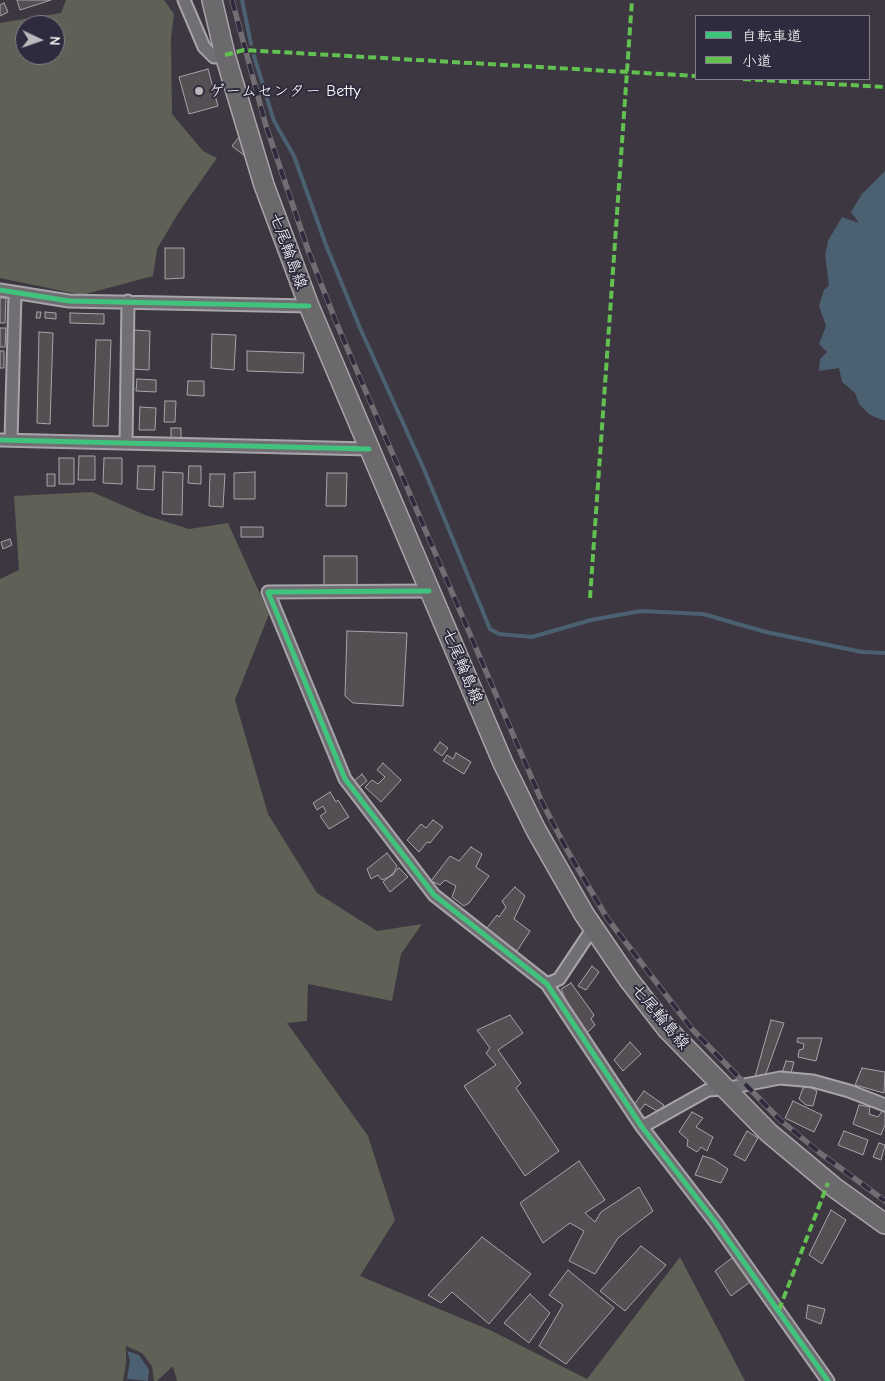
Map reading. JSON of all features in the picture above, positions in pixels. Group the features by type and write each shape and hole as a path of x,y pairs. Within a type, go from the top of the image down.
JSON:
{"main road":[{"name":"七尾輪島線","path":"212,0 225,55 264,185 309,306 503,763 536,830 594,928 629,980 667,1029 724,1090 798,1160 885,1224"}],"street":[{"path":"184,0 204,47 214,57 225,55"},
{"path":"0,290 15,294 69,301 309,306"},
{"path":"15,294 6,440 369,449"},
{"path":"126,443 128,302"},
{"path":"430,591 268,592 345,778 434,895 547,984 642,1127 716,1223 828,1381"},
{"path":"547,984 559,979 594,928"},
{"path":"642,1127 708,1090 724,1090 780,1078 813,1081 849,1091 885,1105"}],"shaded area":[{"path":"66,0 164,0 174,14 171,38 172,114 203,151 217,158 179,212 157,249 153,276 82,295 0,278 0,23 15,21 15,65 65,65 65,15 49,15 61,13"},
{"path":"92,492 145,515 189,529 228,523 269,614 235,700 268,814 317,893 377,931 422,924 401,954 392,1001 308,984 307,1021 287,1023 368,1136 395,1220 360,1276 492,1331 587,1379 680,1257 745,1381 177,1381 173,1366 157,1381 154,1381 152,1366 142,1353 126,1346 126,1364 123,1381 0,1381 0,579 19,570 14,496"}],"water":[{"path":"885,171 885,420 883,420 870,415 859,404 855,393 842,382 839,368 819,371 820,359 827,352 819,344 826,326 819,306 824,290 829,285 825,255 828,241 842,217 859,223 851,212 862,194"},
{"path":"127,1351 139,1355 149,1370 148,1381 127,1379 130,1360"}],"building":[{"path":"17,0 51,0 20,10"},
{"path":"4,3 8,12 0,16 0,5"},
{"name":"ゲームセンター Betty","path":"208,69 218,106 189,114 179,77"},
{"path":"239,137 245,156 232,146"},
{"path":"165,248 184,248 184,278 165,279"},
{"path":"0,298 6,298 5,323 0,323"},
{"path":"37,312 41,312 40,318 36,318"},
{"path":"45,312 56,313 56,319 45,318"},
{"path":"70,313 104,314 104,324 70,323"},
{"path":"0,328 6,328 5,347 0,347"},
{"path":"133,330 150,331 149,370 132,369"},
{"path":"39,332 53,333 50,424 37,423"},
{"path":"212,334 236,335 234,370 211,368"},
{"path":"96,340 111,340 108,426 93,426"},
{"path":"0,351 4,351 4,368 0,368"},
{"path":"247,351 304,353 303,373 247,371"},
{"path":"137,379 156,380 156,392 136,391"},
{"path":"188,381 204,381 204,396 187,395"},
{"path":"165,401 176,401 175,422 164,422"},
{"path":"140,407 156,408 155,430 139,430"},
{"path":"171,428 181,428 181,440 171,440"},
{"path":"79,456 95,456 95,480 78,480"},
{"path":"59,458 74,458 74,484 59,484"},
{"path":"104,458 122,458 122,484 103,483"},
{"path":"138,466 155,466 154,490 137,489"},
{"path":"189,466 201,466 201,484 188,483"},
{"path":"163,472 183,473 182,515 162,514"},
{"path":"255,472 255,499 234,499 234,473"},
{"path":"327,473 347,473 346,506 326,506"},
{"path":"47,474 55,474 55,486 47,486"},
{"path":"210,474 225,474 223,507 209,506"},
{"path":"241,527 263,527 263,537 241,537"},
{"path":"10,539 12,545 3,549 1,542"},
{"path":"324,556 357,556 357,589 324,588"},
{"path":"347,631 407,633 403,706 353,703 345,696"},
{"path":"440,742 448,748 442,756 434,750"},
{"path":"456,753 471,762 464,774 443,761 447,755 453,759"},
{"path":"383,763 401,780 381,802 365,787 372,780 378,784 385,777 377,770"},
{"path":"362,774 367,781 358,788 353,782"},
{"path":"330,792 336,802 338,800 349,817 329,829 320,816 326,812 323,806 317,810 313,803"},
{"path":"433,820 443,827 430,843 427,842 419,852 407,840 421,824 426,828"},
{"path":"471,847 482,854 476,867 489,876 469,903 464,906 452,897 456,886 445,880 440,885 431,881 450,856 459,861"},
{"path":"387,853 397,866 393,875 382,880 378,875 371,879 367,869"},
{"path":"399,868 408,877 390,892 383,882"},
{"path":"515,887 525,896 514,919 530,931 517,951 484,932 506,907 502,901"},
{"path":"592,966 599,972 586,990 578,986"},
{"path":"571,983 594,1015 591,1019 595,1025 587,1033 571,1012 561,989"},
{"path":"510,1015 523,1033 498,1050 521,1083 516,1088 559,1151 525,1176 464,1086 496,1065 486,1053 490,1048 477,1030"},
{"path":"771,1020 784,1023 764,1079 755,1077"},
{"path":"798,1038 822,1038 816,1061 798,1057 799,1050 803,1049 804,1044 797,1042"},
{"path":"630,1042 641,1054 623,1071 614,1060"},
{"path":"786,1061 794,1062 791,1073 782,1073"},
{"path":"862,1068 885,1072 884,1093 855,1085"},
{"path":"810,1087 817,1091 813,1106 806,1105 799,1099 803,1088"},
{"path":"644,1091 664,1105 659,1112 645,1104 638,1113 633,1106"},
{"path":"793,1101 822,1115 814,1132 785,1118"},
{"path":"859,1105 870,1107 869,1114 878,1117 883,1110 885,1111 885,1125 881,1135 853,1124"},
{"path":"692,1112 703,1118 696,1127 713,1137 707,1151 701,1147 697,1152 687,1146 688,1140 679,1132"},
{"path":"747,1131 758,1138 745,1161 734,1155"},
{"path":"844,1131 868,1140 863,1155 838,1145"},
{"path":"879,1143 885,1145 881,1160 873,1157"},
{"path":"703,1156 713,1159 728,1169 721,1183 695,1175"},
{"path":"579,1161 605,1200 585,1213 595,1222 601,1212 639,1187 653,1211 618,1238 595,1274 569,1261 584,1231 570,1223 543,1243 520,1203"},
{"path":"831,1210 846,1220 822,1264 809,1255"},
{"path":"482,1237 531,1274 489,1324 452,1292 441,1303 428,1295"},
{"path":"641,1246 666,1265 625,1311 600,1291"},
{"path":"733,1257 750,1282 731,1296 715,1271"},
{"path":"568,1270 614,1308 566,1364 539,1346 563,1305 549,1295"},
{"path":"530,1294 550,1313 529,1343 504,1323"},
{"path":"808,1305 825,1309 821,1324 806,1318"}],"waterway":[{"path":"242,0 251,44"},
{"path":"254,56 274,121 294,156 326,245 360,328 423,467 490,629 499,634 532,637 591,620 641,611 703,614 766,632 862,652 885,653"}],"railway":[{"path":"232,0 266,126 308,250 336,322 542,802 567,850 607,918 692,1029 778,1118 820,1153 885,1201"}],"marked path":[{"path":"590,598 632,0"},
{"path":"225,55 244,50 695,76"},
{"path":"761,80 885,87"},
{"path":"779,1310 828,1183"}],"cycle path":[{"path":"0,290 69,301 309,306"},
{"path":"0,440 369,449"},
{"path":"429,591 268,592 345,779 434,895 547,984 642,1127 716,1223 828,1381"}],"place":[{"name":"ゲームセンター Betty","path":"199,91"}]}
